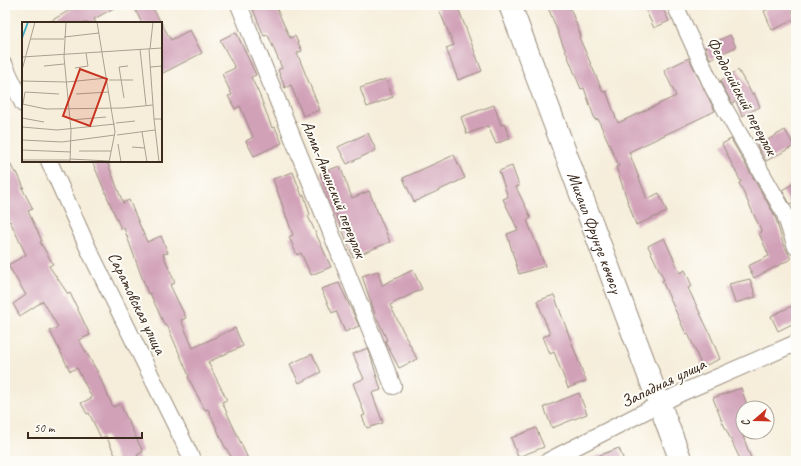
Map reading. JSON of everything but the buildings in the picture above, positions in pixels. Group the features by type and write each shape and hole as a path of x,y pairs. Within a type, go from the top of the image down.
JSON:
{"main road":[{"name":"Михаил Фрунзе көчөсү","path":"510,5 681,461"}],"street":[{"name":"Алма-Атинский переулок","path":"239,5 393,386"},
{"name":"Феодосийский переулок","path":"675,5 713,88 784,212 796,247"},
{"path":"5,66 22,102"},
{"name":"Саратовская улица","path":"49,162 88,248 193,461"},
{"name":"Западная улица","path":"548,461 681,393 796,343"}]}
